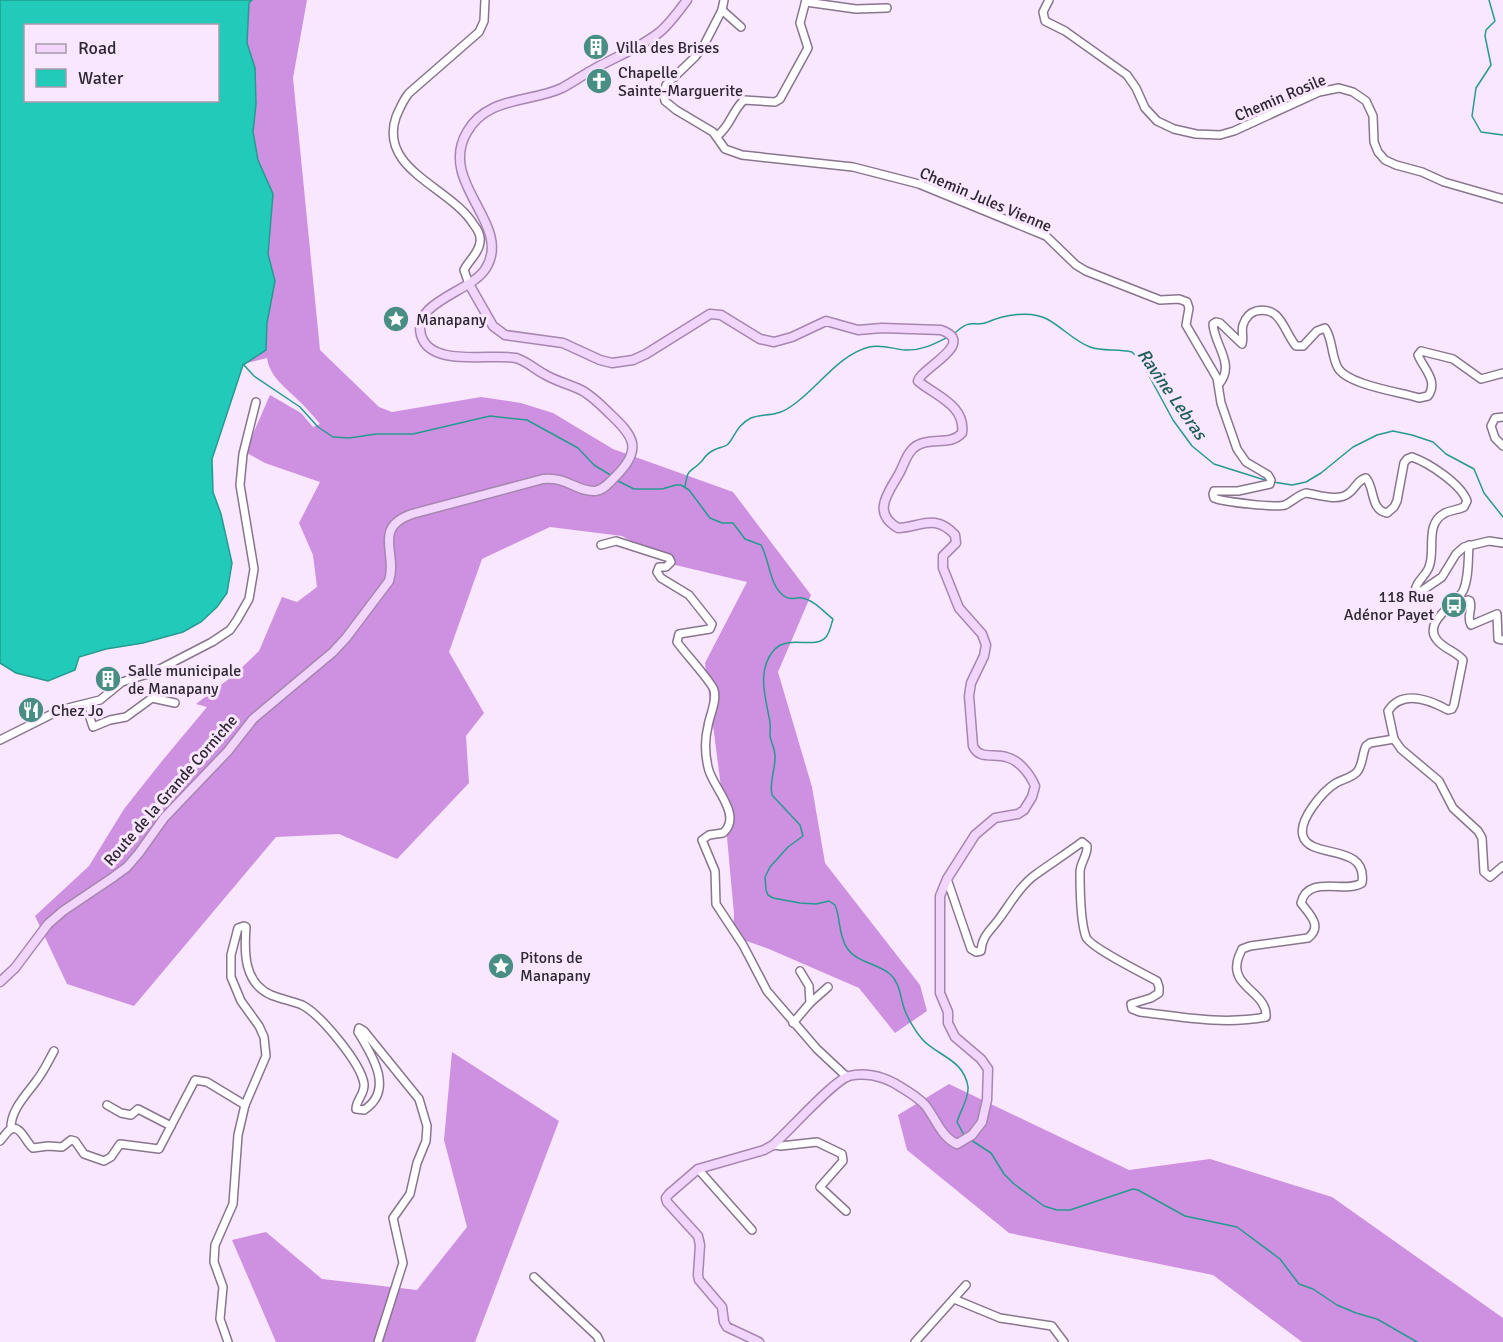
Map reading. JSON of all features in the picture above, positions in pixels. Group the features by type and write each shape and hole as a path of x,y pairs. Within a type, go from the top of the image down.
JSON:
{"main road":[{"path":"687,0 667,25 639,45 562,88 497,106 474,122 462,144 460,172 488,229 492,249 486,269 469,284 494,326 505,335 563,343 612,363 633,360 646,354 673,339 706,315 715,313 728,318 760,339 774,342 826,321 834,321 853,330 933,329 950,335 953,343 948,351 922,373 918,381 939,394 951,405 962,423 962,433 956,439 929,441 912,449 885,497 884,511 890,523 898,528 931,522 949,529 955,535 956,543 943,556 943,568 959,608 982,634 986,648 971,683 969,696 973,746 977,752 987,756 1000,755 1016,760 1035,786 1032,797 1024,810 1018,814 995,818 979,830 959,857 947,879 939,902 942,949 940,993 948,1012 948,1023 952,1033 981,1059 988,1070 986,1109 982,1122 972,1135 960,1143 953,1143 926,1106 898,1086 878,1077 866,1075 847,1077 829,1090 773,1144 764,1150 698,1169 666,1198 667,1202 698,1236 699,1280 722,1307 724,1322 728,1327 759,1342"},
{"name":"Route de la Grande Corniche","path":"0,982 15,968 48,924 127,867 164,818 228,751 253,718 333,652 346,638 389,581 392,571 388,539 397,520 543,479 562,480 597,491 605,488 630,461 633,451 630,436 626,430 607,410 580,389 550,378 516,358 442,355 426,345 420,329 424,314 469,284"}],"street":[{"path":"469,284 464,270 480,246 476,228 454,202 402,160 393,144 393,131 401,105 409,93 479,32 484,21 484,0"},
{"name":"Chemin Jules Vienne","path":"724,0 722,10 695,57 666,85 664,96 675,110 703,125 717,136 725,149 742,155 853,167 919,184 1046,236 1076,265 1086,271 1160,300 1185,301 1189,308 1186,325 1219,384 1221,403 1240,454 1246,462 1268,475 1271,480 1270,484 1265,486 1238,491 1214,491 1212,494 1214,498 1231,502 1283,506 1306,493 1338,498 1345,496 1360,480 1366,478 1370,482 1378,508 1381,512 1388,513 1397,501 1404,463 1413,457 1461,490 1467,501 1464,507 1445,513 1435,524 1431,535 1431,563 1415,591 1422,591 1437,582 1460,549 1469,545"},
{"name":"Chemin Rosile","path":"1049,0 1042,12 1045,21 1065,31 1127,75 1145,108 1157,121 1196,134 1221,135 1319,92 1339,88 1353,92 1366,101 1373,116 1374,142 1378,152 1385,159 1444,182 1503,199"},
{"path":"717,136 723,132 737,107 744,100 776,102 780,99 808,48 800,24 806,1 855,9 887,8"},
{"path":"722,10 741,27"},
{"path":"1219,384 1226,369 1215,336 1214,322 1220,323 1242,344 1242,328 1246,319 1259,311 1272,313 1279,318 1294,344 1298,346 1306,345 1317,331 1325,328 1336,363 1343,375 1419,398 1428,396 1432,385 1428,372 1419,359 1421,351 1453,359 1481,379 1503,372"},
{"path":"0,740 71,705 91,704 100,700 122,682 154,672 230,630 244,611 249,599 254,570 242,502 240,470 256,402"},
{"path":"1503,417 1495,418 1491,426 1495,438 1503,446"},
{"path":"601,545 616,541 669,558 670,562 666,567 659,567 657,572 661,578 689,595 712,624 710,629 679,634 677,642 714,690 714,707 706,741 707,765 711,779 726,800 729,825 723,833 709,835 702,840 715,871 716,904 743,945 767,992 793,1023 847,1077"},
{"path":"1503,543 1489,541 1469,545 1464,587 1436,623 1434,632 1437,640 1463,660 1455,705 1448,710 1424,698 1402,700 1390,707 1388,711 1394,739 1407,756 1442,784 1453,808 1478,831 1482,838 1484,872 1487,875 1493,875 1503,866"},
{"path":"1451,604 1455,606 1470,601 1472,605 1468,619 1471,625 1497,614 1498,639 1503,640"},
{"path":"91,704 90,718 93,727 126,717 152,698 175,704"},
{"path":"947,879 971,949 976,952 981,951 982,939 1033,876 1058,861 1082,842 1087,846 1080,869 1086,939 1157,981 1159,987 1159,993 1131,1004 1132,1009 1212,1021 1266,1017 1263,1003 1239,978 1236,965 1242,950 1250,946 1308,938 1316,928 1315,921 1301,903 1307,891 1330,885 1356,887 1362,883 1363,875 1358,865 1347,856 1333,850 1318,849 1309,844 1303,838 1302,827 1307,815 1319,799 1336,783 1358,771 1366,746 1370,743 1394,739"},
{"path":"228,1342 221,1326 223,1287 214,1262 215,1245 233,1204 238,1135 245,1105 266,1056 264,1037 241,1001 231,977 231,955 238,928 241,926 246,927 246,962 257,986 268,994 303,1006 310,1011 324,1024 356,1065 364,1084 363,1094 356,1108 364,1110 374,1103 379,1090 375,1060 358,1032 359,1028 405,1082 422,1108 427,1126 426,1141 417,1163 410,1194 393,1218 403,1263 378,1342"},
{"path":"800,971 809,986 810,1003"},
{"path":"793,1023 828,987"},
{"path":"0,1141 10,1129 11,1121 21,1100 37,1080 54,1051"},
{"path":"10,1129 19,1130 33,1149 48,1146 62,1147 71,1140 75,1141 84,1154 104,1161 108,1160 120,1144 159,1149 191,1083 195,1080 207,1082 245,1105"},
{"path":"107,1106 131,1115 138,1109 171,1126"},
{"path":"773,1144 782,1146 817,1142 840,1152 843,1161 820,1187 846,1211"},
{"path":"698,1169 752,1230"},
{"path":"534,1277 597,1336 600,1342"},
{"path":"915,1342 966,1285"},
{"path":"954,1299 1000,1318 1052,1326 1064,1342"}],"shaded area":[{"path":"252,0 307,0 293,78 320,350 379,407 392,412 481,397 521,403 553,413 613,449 733,492 811,595 778,672 812,787 825,863 920,985 927,1011 895,1033 859,988 733,936 734,914 726,826 705,663 747,582 671,564 622,536 550,527 482,559 449,652 484,713 466,736 469,783 397,859 339,834 276,837 134,1006 67,984 35,916 89,866 124,809 207,707 196,704 234,675 259,651 282,597 297,602 317,587 313,555 299,523 320,482 265,463 245,452 270,395 301,413 313,427 320,424 278,381 271,371 267,358 243,364 266,350 267,323 275,281 268,254 273,194 258,160 253,132 256,104 255,68 247,43 249,3"},
{"path":"452,1052 559,1121 475,1342 276,1342 232,1240 266,1232 322,1279 417,1290 467,1227 444,1140"},
{"path":"949,1084 1129,1170 1210,1159 1332,1197 1503,1318 1503,1342 1302,1342 1213,1275 1009,1233 907,1150 898,1115"}],"water":[{"path":"0,0 252,0 249,3 247,43 255,68 256,104 253,132 258,160 273,194 268,254 275,281 267,323 266,350 243,365 212,459 213,492 221,514 232,563 227,593 217,607 201,622 183,632 79,657 75,670 48,681 16,673 0,663"}],"waterway":[{"path":"1489,0 1495,21 1486,30 1485,36 1491,65 1476,88 1472,116 1481,132 1503,135"},
{"name":"Ravine Lebras","path":"955,333 965,325 983,324 1002,317 1025,314 1047,319 1090,347 1132,352 1141,361 1173,420 1192,446 1214,464 1268,481"},
{"name":"Ravine Lebras","path":"685,487 690,472 710,452 727,445 738,428 746,421 788,409 848,356 874,346 905,350 922,348 948,337"},
{"path":"243,364 254,376 300,407 318,427 333,437 413,434 490,416 527,420 578,448 594,465 612,476"},
{"name":"Ravine Lebras","path":"1273,482 1292,485 1306,482 1353,447 1377,435 1393,431 1433,442 1446,454 1474,469 1484,493 1503,517"},
{"path":"618,481 634,489 662,489 681,485 689,490 710,518 722,523 733,523 745,539 761,545 775,586 784,596 790,599 802,598 811,601 833,619 826,637 821,641 780,645 774,650 765,666 764,692 775,755 772,795 800,825 803,836 788,847 770,867 765,877 766,890 773,898 816,904 829,901 835,905 842,938 847,948 856,957 890,974 898,986 905,1012 922,1039 961,1070 968,1087 957,1122 964,1135"},
{"path":"971,1140 991,1153 1004,1174 1014,1184 1044,1206 1057,1210 1070,1210 1133,1189 1185,1216 1237,1227 1280,1259 1299,1284 1313,1289 1337,1305 1377,1319 1417,1342"}],"place":[{"name":"Villa des Brises","path":"596,47"},
{"name":"Chapelle Sainte-Marguerite","path":"599,81"},
{"name":"Manapany","path":"396,319"},
{"name":"118 Rue Adénor Payet","path":"1454,605"},
{"name":"Salle municipale de Manapany","path":"108,679"},
{"name":"Chez Jo","path":"31,710"},
{"name":"Pitons de Manapany","path":"501,966"}]}
